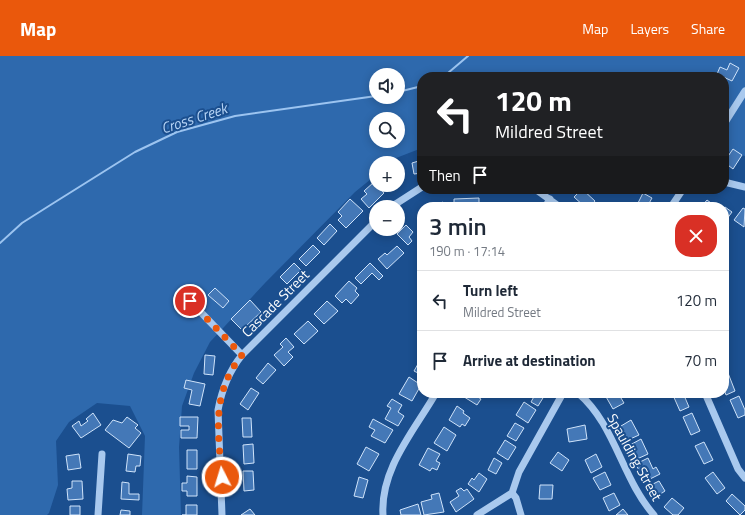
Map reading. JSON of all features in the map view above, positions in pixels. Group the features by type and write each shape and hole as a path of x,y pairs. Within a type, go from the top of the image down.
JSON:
{"street":[{"path":"729,116 745,91"},
{"path":"729,183 745,187"},
{"path":"402,200 417,190"},
{"path":"543,194 554,202"},
{"path":"548,202 550,198"},
{"name":"Cascade Street","path":"222,515 218,410 225,382 231,370 242,355 369,228"},
{"path":"190,301 242,355"},
{"path":"383,515 383,491 392,464 433,398"},
{"path":"477,515 512,493 519,472 560,398"},
{"name":"Spaulding Street","path":"583,398 601,419 634,486 654,515"},
{"path":"707,398 738,469 745,478"},
{"path":"98,515 102,454"},
{"path":"512,493 516,498 520,515"}],"shaded area":[{"path":"0,56 745,56 745,156 729,151 729,72 417,72 417,150 401,156 369,156 369,181 355,192 265,283 210,342 194,373 182,406 179,447 181,515 142,515 145,436 130,406 97,403 69,422 56,441 58,485 47,515 0,515"}],"building":[{"path":"730,63 739,68 732,81 729,80 729,72 718,72 720,67 727,70"},
{"path":"733,149 742,155 733,169 729,166 729,155"},
{"path":"417,162 417,174 414,174 412,163"},
{"path":"369,186 369,192 384,193 377,200 369,200 369,208 361,199 367,194 364,191"},
{"path":"577,194 587,194 595,201 580,202 574,197"},
{"path":"642,194 652,198 650,202 638,202"},
{"path":"479,198 479,202 454,202 454,199"},
{"path":"350,199 363,211 346,228 338,220 342,216 338,212"},
{"path":"743,208 745,209 744,227 734,220"},
{"path":"330,224 337,231 324,245 317,238"},
{"path":"406,225 413,232 409,237 412,241 408,245 399,236 405,236"},
{"path":"313,245 320,252 306,266 299,259"},
{"path":"397,246 404,253 387,269 378,259 385,253 387,255"},
{"path":"294,263 301,270 287,284 280,277"},
{"path":"370,263 383,276 379,280 372,273 361,284 355,278"},
{"path":"349,281 357,288 355,291 359,295 351,304 346,299 342,303 335,296"},
{"path":"215,288 229,301 223,308 208,295"},
{"path":"250,300 261,312 242,330 231,319"},
{"path":"327,301 338,311 324,324 314,314"},
{"path":"308,321 318,331 304,344 294,334"},
{"path":"286,338 294,347 288,352 293,357 284,366 274,355 283,347 280,344"},
{"path":"205,355 215,356 213,375 204,374"},
{"path":"268,363 276,370 263,384 256,378"},
{"path":"417,366 417,372 414,371"},
{"path":"729,376 735,391 729,394"},
{"path":"409,377 417,382 417,392 412,401 399,394"},
{"path":"186,380 205,384 200,406 189,404 192,390 184,388"},
{"path":"251,388 259,393 248,410 240,404"},
{"path":"739,396 745,410 745,415 738,418 730,400"},
{"path":"466,398 481,399 477,405"},
{"path":"533,398 543,398 538,406 531,402"},
{"path":"607,398 621,398 624,403 613,409"},
{"path":"674,398 685,398 689,407 680,411"},
{"path":"392,399 402,405 398,412 404,416 398,426 385,419 391,408 387,406"},
{"path":"524,402 536,410 528,423 516,415"},
{"path":"457,406 470,418 465,426 462,424 460,427 449,420"},
{"path":"93,413 101,425 81,438 72,426 79,421 81,426 88,421 86,419"},
{"path":"692,413 700,431 691,435 683,417"},
{"path":"127,417 138,425 135,428 141,433 129,448 105,430 113,420 122,423"},
{"path":"180,417 198,417 197,438 181,438 181,430 189,430 189,426 180,426"},
{"path":"242,418 251,418 252,437 243,437"},
{"path":"373,419 393,430 385,443 371,436 375,430 369,427"},
{"path":"631,420 639,435 628,440 621,426"},
{"path":"515,423 524,428 516,441 507,436"},
{"path":"585,425 587,439 569,442 567,429"},
{"path":"444,427 456,435 447,451 434,443"},
{"path":"641,439 648,454 637,459 630,445"},
{"path":"505,440 516,447 508,460 497,453"},
{"path":"704,442 713,460 704,464 695,446"},
{"path":"253,444 254,463 244,464 243,445"},
{"path":"366,447 379,454 369,471 357,464"},
{"path":"428,448 440,454 436,461 440,463 437,470 432,468 430,471 419,465"},
{"path":"187,450 197,450 197,469 187,469"},
{"path":"558,452 569,460 562,471 550,463"},
{"path":"79,454 81,468 68,470 66,456"},
{"path":"128,454 141,456 140,466 136,466 135,472 126,471"},
{"path":"596,454 602,467 591,473 585,460"},
{"path":"494,458 502,463 496,474 488,470"},
{"path":"648,458 653,469 656,467 660,474 644,482 636,464"},
{"path":"243,471 253,471 254,490 244,491"},
{"path":"605,472 611,485 600,490 593,478"},
{"path":"713,472 725,488 717,494 705,478"},
{"path":"479,473 487,479 479,492 468,484 472,478 474,480"},
{"path":"187,476 197,477 197,496 187,496 187,491 182,491 182,483 187,483"},
{"path":"359,477 368,480 363,498 354,496"},
{"path":"72,481 82,481 83,499 68,500 67,489 72,488"},
{"path":"659,481 665,491 656,497 649,486"},
{"path":"122,482 129,483 129,494 139,494 139,500 121,499"},
{"path":"540,485 553,485 552,499 539,499"},
{"path":"461,488 464,491 467,489 474,499 456,512 450,502 459,496 456,491"},
{"path":"439,493 444,512 424,515 421,502 432,499 431,495"},
{"path":"614,493 620,505 609,511 603,498"},
{"path":"732,494 745,506 745,510 740,515 726,501"},
{"path":"672,498 684,508 678,515 673,515 664,507"},
{"path":"418,504 421,515 401,515 400,510"},
{"path":"186,505 197,505 197,515 186,515"},
{"path":"70,506 80,506 80,515 70,515"},
{"path":"250,509 255,515 241,515"},
{"path":"623,509 628,515 616,515"},
{"path":"121,510 130,511 130,515 120,515"}],"waterway":[{"name":"Cross Creek","path":"449,72 468,56"},
{"name":"Cross Creek","path":"405,90 417,87"},
{"name":"Cross Creek","path":"0,243 22,223 52,204 135,152 177,132 235,116 369,97"}],"route":[{"path":"190,301 242,355 231,370 220,396 218,424 222,477"}]}
